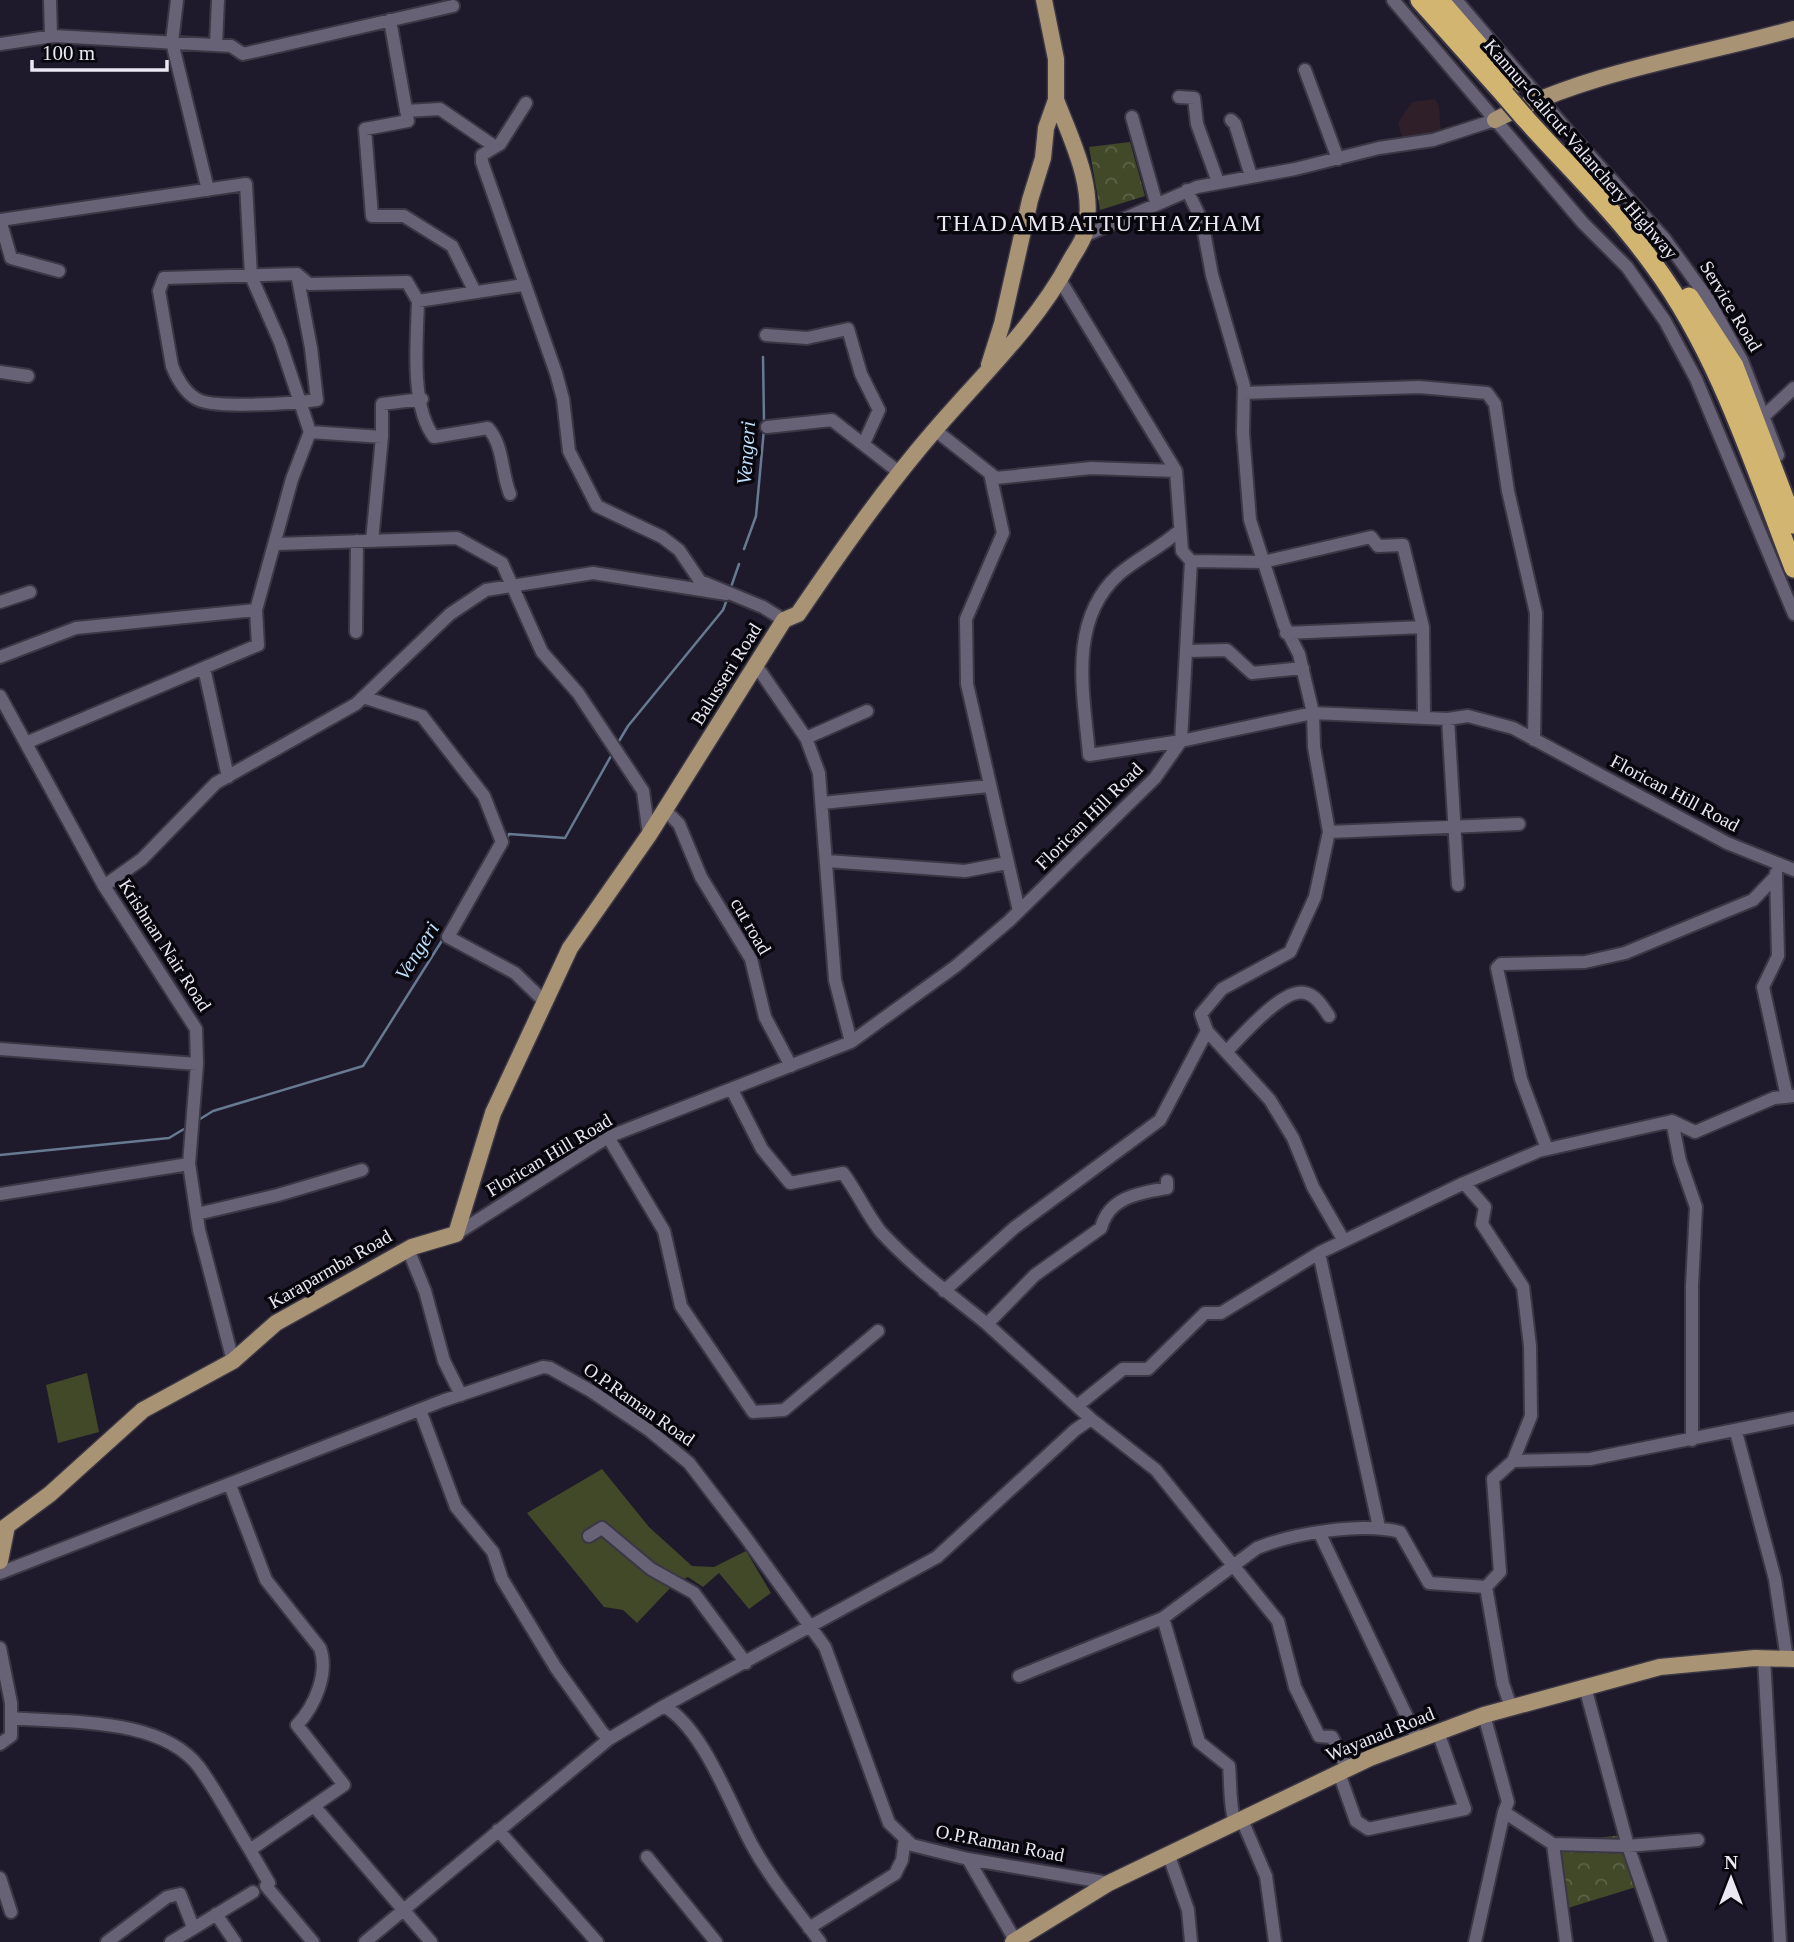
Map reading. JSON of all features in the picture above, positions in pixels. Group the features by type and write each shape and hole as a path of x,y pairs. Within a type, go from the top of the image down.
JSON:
{"highway":[{"name":"Kannur-Calicut-Valanchery Highway","path":"1420,0 1511,92 1532,107 1654,264 1688,319 1729,402 1794,568"},
{"path":"1439,0 1511,92"},
{"path":"1532,107 1667,262 1734,366 1794,524"}],"main road":[{"path":"985,377 1002,324 1030,200 1043,159 1046,128 1056,100 1056,59 1044,0"},
{"path":"1495,120 1659,61 1794,29"},
{"name":"Balusseri Road","path":"456,1234 494,1113 570,948 649,835 784,620 798,614 859,523 935,430 985,377 1060,280 1084,236 1087,197 1079,159 1056,100"},
{"name":"Karaparmba Road","path":"3,1529 50,1494 143,1410 233,1362 276,1323 408,1249 456,1234"},
{"path":"0,1561 3,1529"},
{"name":"Wayanad Road","path":"1014,1941 1109,1883 1343,1771 1484,1714 1660,1667 1764,1658 1790,1659"}],"street":[{"path":"50,0 51,36"},
{"path":"177,0 172,42 208,190"},
{"path":"216,45 218,0"},
{"path":"1394,0 1583,223 1627,267 1665,321 1696,379 1794,614"},
{"name":"Service Road","path":"1456,0 1532,107 1664,238 1708,299 1742,361 1794,498"},
{"path":"0,44 51,36 232,46 243,54 453,6"},
{"path":"390,20 408,121 365,129 372,216 404,216 452,246 475,292"},
{"path":"1305,71 1338,159"},
{"path":"1179,97 1194,98 1197,124 1218,182"},
{"path":"526,103 500,144 482,155 482,162 523,285 540,324 563,399 569,451 587,482 592,498 597,506 679,550 700,581 763,607 784,620"},
{"path":"406,111 440,109 494,146"},
{"path":"1132,117 1156,202"},
{"path":"1231,120 1235,124 1251,176"},
{"path":"1084,236 1187,190 1379,148 1433,140 1495,120"},
{"path":"28,742 258,645 256,610 292,479 310,432 280,342 251,276 246,184 0,220 3,240 11,258 59,271"},
{"path":"1187,190 1202,221 1212,275 1244,393 1243,433 1250,520 1286,633 1299,654 1303,668 1329,832 1315,897 1290,951 1222,989 1201,1014 1207,1031 1270,1100 1293,1138 1312,1187 1344,1241"},
{"path":"297,274 311,348 317,400 219,404 195,399 176,377 159,291 164,278 297,274 309,284 407,282 418,301 416,366 423,423 434,437 488,428 498,439 503,477 510,494"},
{"path":"1060,280 1176,471 1182,551 1191,561 1181,741 1088,755 1081,647 1094,608 1117,575 1158,549 1179,531"},
{"path":"418,301 523,285"},
{"path":"766,335 807,338 848,329 861,374 879,410 864,443"},
{"path":"0,372 28,376"},
{"path":"1244,393 1393,387 1487,393 1495,404 1508,491 1536,613 1534,740"},
{"path":"1764,416 1794,388"},
{"path":"372,541 382,437 382,404 422,399"},
{"path":"767,427 832,420 900,473"},
{"path":"935,430 996,478 1091,468 1176,471"},
{"path":"310,432 382,437"},
{"path":"990,473 1003,533 965,619 967,684 1019,911"},
{"path":"1191,561 1263,562 1371,537 1378,546 1404,545 1423,627 1424,716"},
{"path":"276,544 457,538 502,563 542,652 578,693 643,791 649,835"},
{"path":"356,632 357,541"},
{"path":"104,886 142,859 216,783 290,744 363,697 450,614 486,590 593,573 727,594"},
{"path":"0,602 30,592"},
{"path":"0,657 76,628 256,610"},
{"path":"1286,633 1423,627"},
{"path":"1187,651 1227,650 1252,673 1303,668"},
{"path":"756,665 806,738 819,773 835,980 850,1042"},
{"path":"204,668 228,777"},
{"name":"Krishnan Nair Road","path":"0,695 28,742 104,886 196,1029 197,1064 189,1164 197,1214 233,1362"},
{"path":"363,697 422,716 484,796 502,842 448,937 515,973 545,1002"},
{"path":"806,738 867,711"},
{"name":"Florican Hill Road","path":"456,1234 608,1138 850,1042 956,966 1019,911 1155,778 1181,741 1312,713 1448,719 1468,716 1513,728 1776,870 1794,870"},
{"path":"1448,719 1458,885"},
{"path":"822,803 989,786"},
{"name":"cut road","path":"665,810 679,824 701,877 751,959 765,1017 791,1066"},
{"path":"1329,832 1519,824"},
{"path":"827,861 965,871 1007,863"},
{"path":"1547,1149 1521,1079 1497,968 1501,964 1585,962 1625,953 1753,900 1776,870 1794,863"},
{"path":"1077,1406 1123,1369 1148,1369 1205,1313 1221,1313 1319,1254 1464,1183 1547,1149 1672,1121 1695,1132 1774,1098 1790,1096 1763,987 1779,956 1776,870"},
{"path":"1226,1052 1280,1000 1291,994 1305,992 1315,997 1329,1016"},
{"path":"944,1290 1014,1228 1160,1120 1207,1031"},
{"path":"0,1049 197,1064"},
{"path":"732,1090 762,1149 790,1183 843,1172 860,1195 879,1230 1091,1419 1156,1470 1278,1621 1295,1686 1319,1735 1332,1737 1356,1821 1368,1829 1465,1809 1438,1732"},
{"path":"1672,1121 1680,1161 1696,1207 1692,1286 1692,1440"},
{"path":"608,1138 664,1231 681,1306 753,1412 784,1410 878,1331"},
{"path":"0,1194 189,1164"},
{"path":"197,1214 278,1195 362,1170"},
{"path":"987,1324 1035,1275 1101,1228 1105,1214 1129,1195 1167,1188 1167,1181"},
{"path":"1464,1183 1485,1207 1482,1224 1523,1287 1530,1346 1531,1416 1513,1461 1493,1479 1500,1572 1486,1587"},
{"path":"408,1249 425,1290 444,1361 461,1395"},
{"path":"1319,1254 1379,1527"},
{"name":"O.P.Raman Road","path":"0,1573 420,1410 543,1367 591,1391 649,1430 689,1462 825,1647 889,1823 912,1845 968,1859 1109,1883"},
{"path":"420,1410 456,1507 493,1552 502,1579 556,1668 609,1739"},
{"path":"1513,1461 1590,1459 1736,1432 1794,1418"},
{"path":"365,1942 402,1908 609,1739 664,1706 937,1557 1091,1419"},
{"path":"1736,1432 1775,1579 1790,1659"},
{"path":"230,1485 266,1580 320,1648 324,1660 317,1696 309,1712 297,1725 344,1785 250,1850"},
{"path":"1019,1676 1163,1618 1257,1548 1274,1541 1379,1527 1400,1532 1429,1583 1486,1587"},
{"path":"589,1536 602,1528 651,1569 694,1593 746,1663"},
{"path":"1320,1534 1418,1740"},
{"path":"1486,1587 1503,1684 1511,1707"},
{"path":"1163,1618 1199,1742 1229,1766 1231,1788 1228,1800 1266,1876 1275,1942"},
{"path":"0,1744 11,1737 11,1718 6,1705 1,1652"},
{"path":"1764,1658 1780,1942"},
{"path":"1586,1687 1628,1846 1661,1942"},
{"path":"664,1706 675,1712 711,1762 756,1852 820,1942"},
{"path":"1475,1942 1508,1802 1484,1714"},
{"path":"11,1718 139,1729 175,1744 198,1766 269,1883 266,1886 313,1942"},
{"path":"314,1806 431,1942"},
{"path":"1504,1812 1553,1844 1628,1846 1698,1840"},
{"path":"498,1830 597,1942"},
{"path":"809,1928 895,1874 902,1860 905,1838"},
{"path":"1553,1844 1566,1942"},
{"path":"1169,1856 1188,1910 1191,1942"},
{"path":"647,1857 716,1942"},
{"path":"968,1859 1014,1941"},
{"path":"0,1878 11,1912"},
{"path":"171,1942 253,1892"},
{"path":"107,1942 167,1897 180,1894 193,1927"},
{"path":"216,1914 235,1942"}],"shaded area":[{"path":"1435,99 1439,106 1441,135 1404,143 1398,123 1412,102"}],"green space":[{"path":"1130,142 1145,196 1100,210 1089,147"},
{"path":"87,1373 99,1432 58,1443 46,1385"},
{"path":"602,1469 649,1527 692,1566 714,1567 746,1551 771,1593 749,1609 719,1573 703,1587 688,1577 674,1584 637,1623 623,1610 604,1607 527,1513"},
{"path":"1623,1835 1636,1887 1568,1908 1558,1842"}],"waterway":[{"name":"Vengeri","path":"763,357 764,422"},
{"name":"Vengeri","path":"744,549 756,516 764,429"},
{"path":"731,587 739,564"},
{"name":"Vengeri","path":"619,741 628,726 723,610 726,602"},
{"name":"Vengeri","path":"507,839 509,834 565,838 611,756"},
{"name":"Vengeri","path":"200,1119 213,1111 363,1066 443,939"},
{"name":"Vengeri","path":"0,1155 169,1138 184,1129"}],"district":[{"name":"THADAMBATTUTHAZHAM","path":"1100,223"}]}
